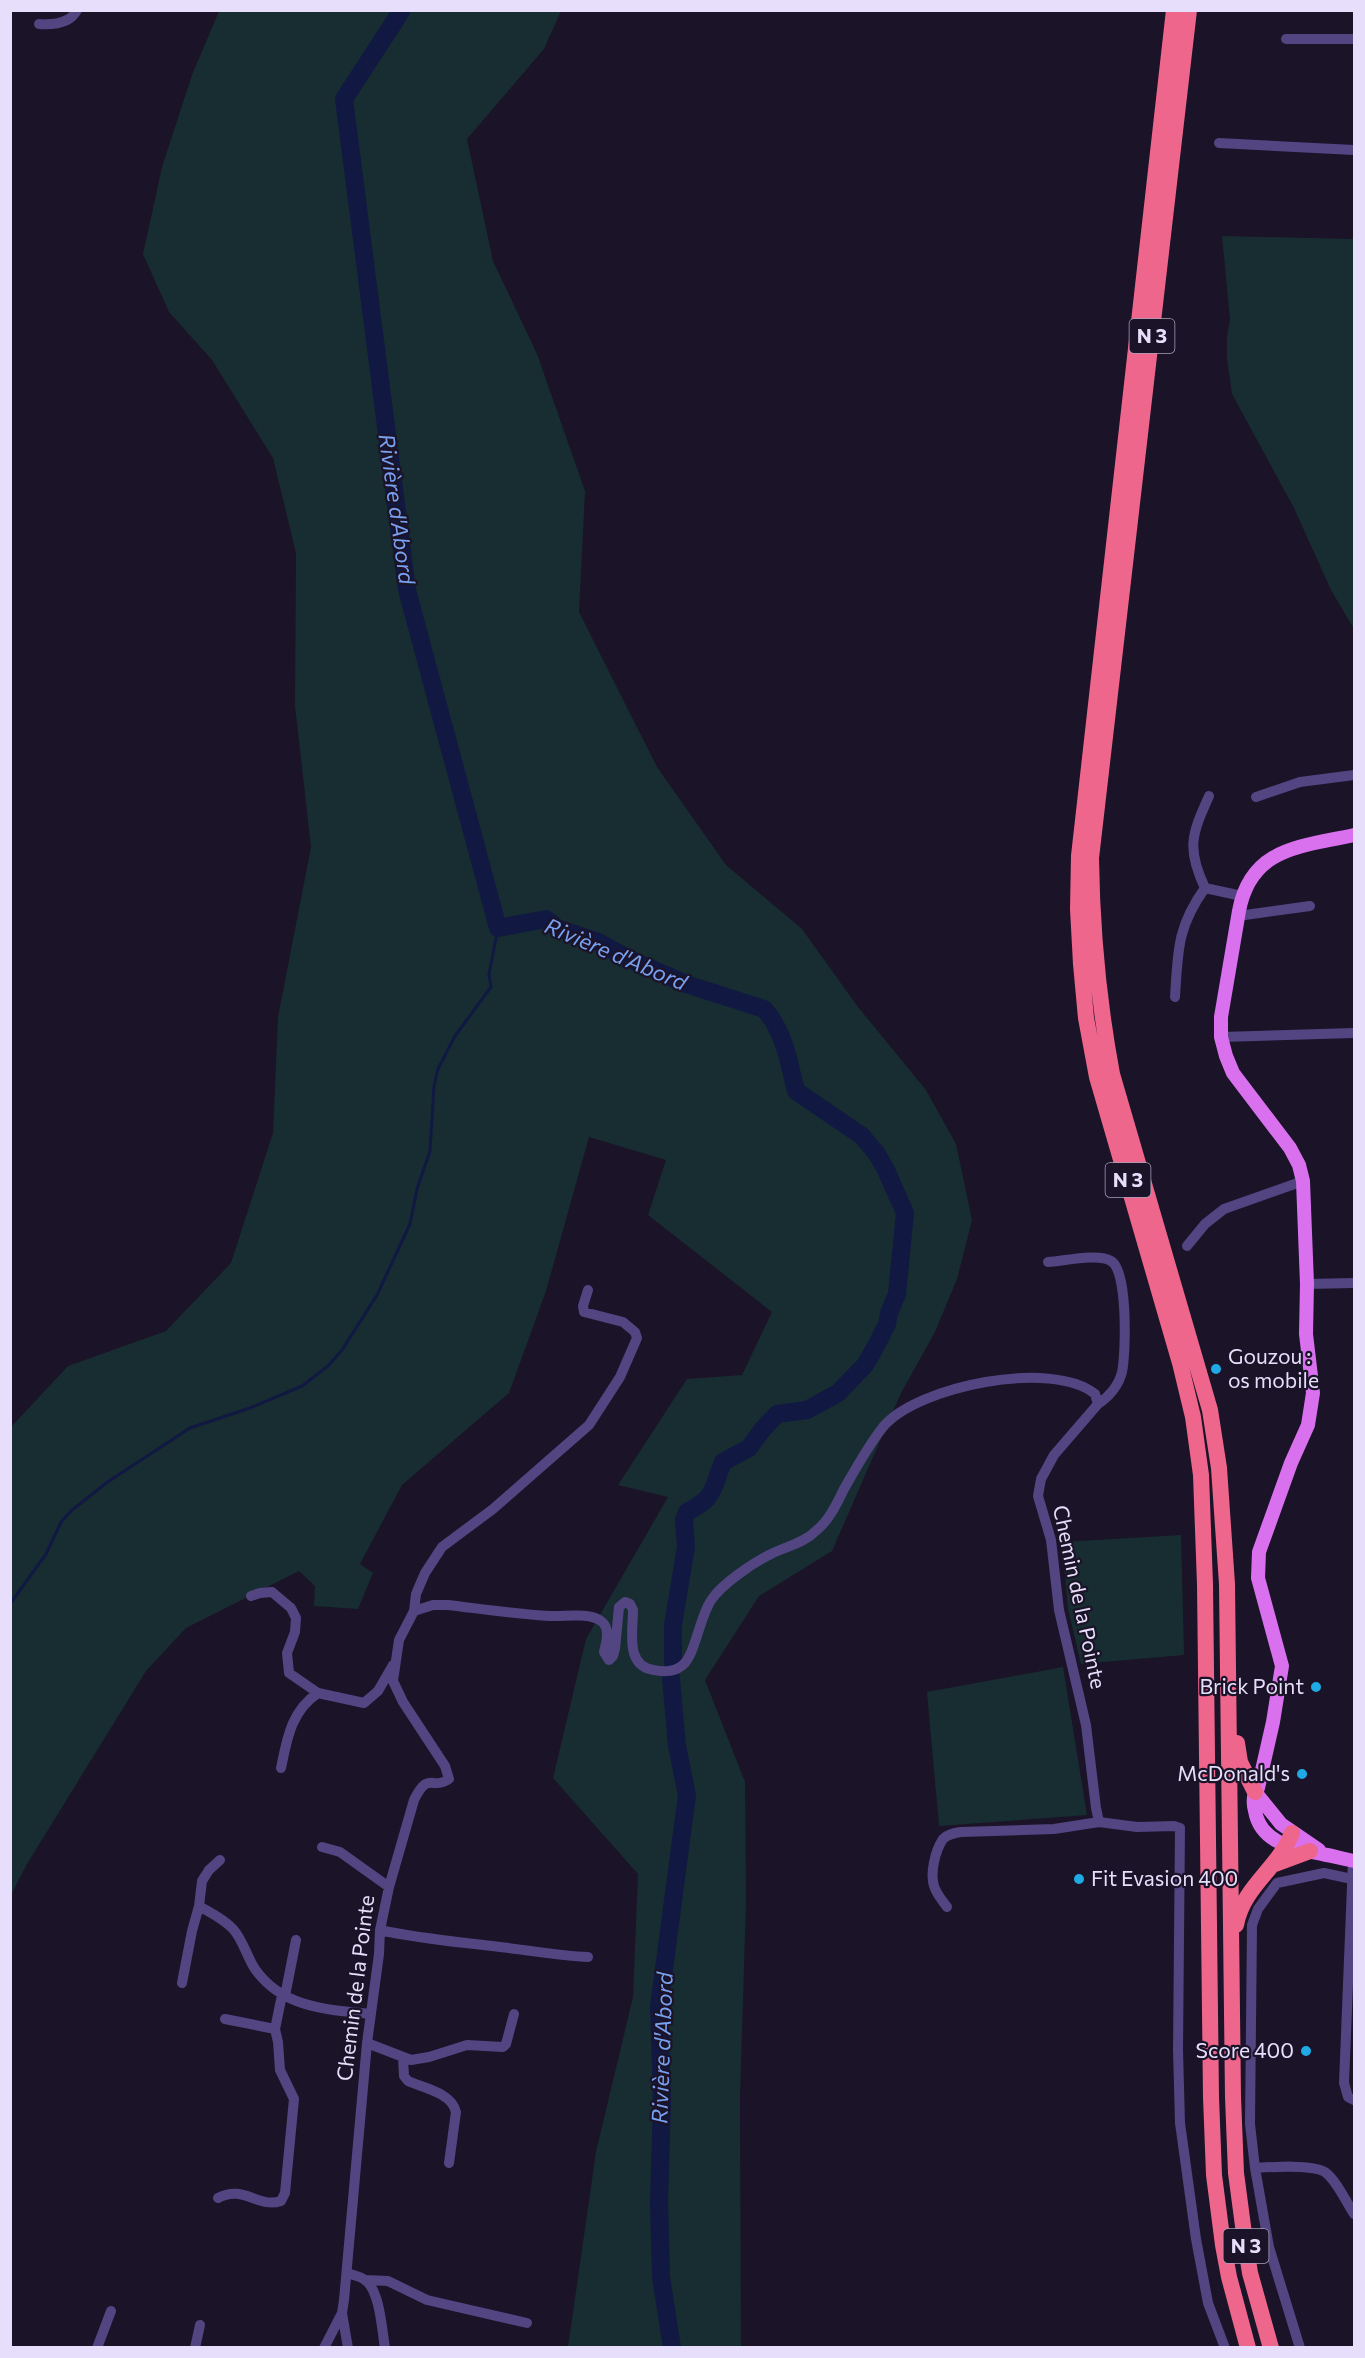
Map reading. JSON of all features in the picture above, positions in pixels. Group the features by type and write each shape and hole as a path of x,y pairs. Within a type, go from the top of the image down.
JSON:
{"highway":[{"name":"N 3","path":"1174,10 1079,856 1078,909 1086,1018 1097,1077 1180,1363 1193,1417 1201,1475 1205,1584 1211,2097 1214,2175 1229,2277 1248,2348"},
{"name":"N 3","path":"1189,10 1092,858 1092,912 1099,999 1112,1074 1210,1410 1219,1468 1227,1584 1234,2141 1236,2173 1251,2273 1271,2348"},
{"path":"1227,1584 1232,1625 1233,1707 1240,1762 1255,1792"},
{"path":"1234,2141 1237,2116 1235,1931 1239,1911 1247,1894 1275,1864 1289,1840"},
{"path":"1275,1864 1310,1851"}],"main road":[{"path":"1327,1855 1269,1835 1260,1825 1254,1805 1255,1792 1258,1788 1274,1722 1282,1666 1258,1578 1258,1566 1263,1536 1308,1425 1313,1394 1306,1334 1307,1284 1303,1181 1299,1165 1290,1148 1233,1073 1221,1037 1221,1017 1242,896 1249,880 1262,865 1289,850 1354,835"},
{"path":"1289,1840 1310,1851 1354,1861"}],"street":[{"path":"39,24 51,25 65,21 74,16 77,10"},
{"path":"1286,39 1354,39"},
{"path":"1220,143 1354,150"},
{"path":"1256,797 1300,782 1354,775"},
{"path":"1205,888 1191,847 1199,818 1209,796"},
{"path":"1205,888 1242,896"},
{"path":"1175,997 1180,937 1185,920 1205,888"},
{"path":"1238,916 1310,906"},
{"path":"1221,1037 1354,1033"},
{"path":"1187,1246 1205,1224 1224,1209 1303,1181"},
{"name":"Chemin de la Pointe","path":"1048,1262 1103,1257 1114,1262 1121,1273 1124,1343 1122,1372 1116,1386 1054,1455 1041,1479 1038,1496 1051,1540 1059,1610 1086,1725 1096,1808 1100,1822"},
{"path":"1307,1284 1354,1283"},
{"name":"Chemin de la Pointe","path":"324,2348 342,2313 367,2043 380,1930 389,1887 414,1800 421,1787 425,1783 449,1779 445,1766 397,1691 393,1680 399,1640 414,1611 416,1594 425,1573 442,1547 492,1509 589,1425 620,1377 637,1338 635,1332 623,1322 584,1312 583,1306 588,1290"},
{"path":"414,1611 433,1605 448,1605 552,1617 592,1618 601,1621 605,1626 607,1634 604,1652 609,1660 615,1649 619,1607 624,1602 630,1604 633,1610 634,1657 639,1665 657,1671 680,1668 690,1658 699,1623 712,1598 755,1562 804,1541 816,1532 835,1507 858,1464 879,1432 902,1412 947,1391 1022,1377 1057,1378 1077,1383 1095,1394 1098,1404"},
{"path":"251,1596 272,1592 291,1608 297,1624 287,1653 289,1673 318,1693 364,1703 378,1691 394,1662"},
{"path":"281,1768 287,1736 293,1722 302,1707 318,1693"},
{"path":"947,1907 939,1898 932,1875 940,1846 948,1835 961,1832 1054,1829 1100,1822 1137,1827 1174,1826 1180,1828 1180,2122 1196,2239 1208,2303 1225,2348"},
{"path":"322,1847 340,1852 389,1887"},
{"path":"1324,1873 1327,1855"},
{"path":"182,1983 199,1906 202,1881 209,1870 220,1860"},
{"path":"1354,1861 1344,2084 1348,2097 1354,2100"},
{"path":"1300,2348 1269,2247 1250,2124 1252,1925 1258,1909 1277,1883 1324,1873 1352,1878"},
{"path":"199,1906 220,1918 234,1930 255,1970 283,1995 313,2008 371,2014"},
{"path":"380,1930 428,1939 588,1957"},
{"path":"218,2198 227,2193 236,2192 274,2203 281,2201 285,2193 294,2100 279,2070 275,2029 296,1940"},
{"path":"367,2043 411,2060 467,2045 503,2047 506,2044 514,2014"},
{"path":"225,2019 275,2029"},
{"path":"403,2058 404,2076 408,2081 449,2099 455,2106 449,2163"},
{"path":"1255,2168 1302,2168 1324,2172 1331,2178 1354,2214"},
{"path":"347,2273 366,2280 388,2281 427,2300 527,2323"},
{"path":"366,2280 376,2299 384,2348"},
{"path":"97,2348 111,2311"},
{"path":"342,2313 348,2348"},
{"path":"195,2348 200,2325"}],"green space":[{"path":"219,11 561,11 544,49 467,139 493,261 537,354 585,491 579,612 657,767 726,865 802,929 858,1007 926,1090 956,1144 972,1220 957,1279 935,1332 901,1393 832,1551 759,1596 705,1680 745,1782 746,1901 740,2098 741,2347 568,2347 596,2152 633,1997 638,1874 553,1778 586,1639 668,1497 618,1485 687,1379 742,1375 772,1312 648,1215 666,1160 589,1137 546,1291 509,1393 402,1485 360,1564 373,1573 358,1609 314,1606 315,1586 299,1571 186,1628 146,1671 27,1864 11,1895 11,1427 68,1366 166,1331 231,1263 273,1133 278,1017 311,847 295,706 296,553 273,458 212,360 169,312 143,254 162,167 192,75"},
{"path":"1222,236 1354,239 1354,629 1331,590 1294,508 1232,394 1227,358 1230,319"},
{"path":"1181,1535 1184,1655 1081,1664 1068,1609 1062,1542"},
{"path":"1063,1667 1087,1815 939,1826 927,1692"}],"waterway":[{"name":"Rivière d'Abord","path":"402,10 344,99 407,590 498,928 546,919 557,928 598,942 629,959 686,984 764,1009 771,1017 781,1037 796,1091 862,1136 877,1154 886,1170 905,1213 897,1294 887,1324 865,1365 838,1393 807,1410 777,1414 749,1448 723,1462 712,1492 703,1502 687,1512 684,1520 686,1547 673,1625 673,1663"},
{"path":"10,1604 46,1554 61,1522 72,1510 109,1481 190,1428 250,1408 302,1386 328,1366 342,1350 377,1295 410,1224 417,1189 430,1151 434,1086 438,1069 455,1036 491,987 489,974 498,928"},
{"name":"Rivière d'Abord","path":"671,1678 677,1746 687,1795 659,2007 662,2103 659,2201 661,2277 672,2348"}],"place":[{"name":"Gouzou : os mobile","path":"1216,1369"},
{"name":"Brick Point","path":"1316,1687"},
{"name":"McDonald's","path":"1302,1774"},
{"name":"Fit Evasion 400","path":"1079,1879"},
{"name":"Score 400","path":"1306,2051"}]}
